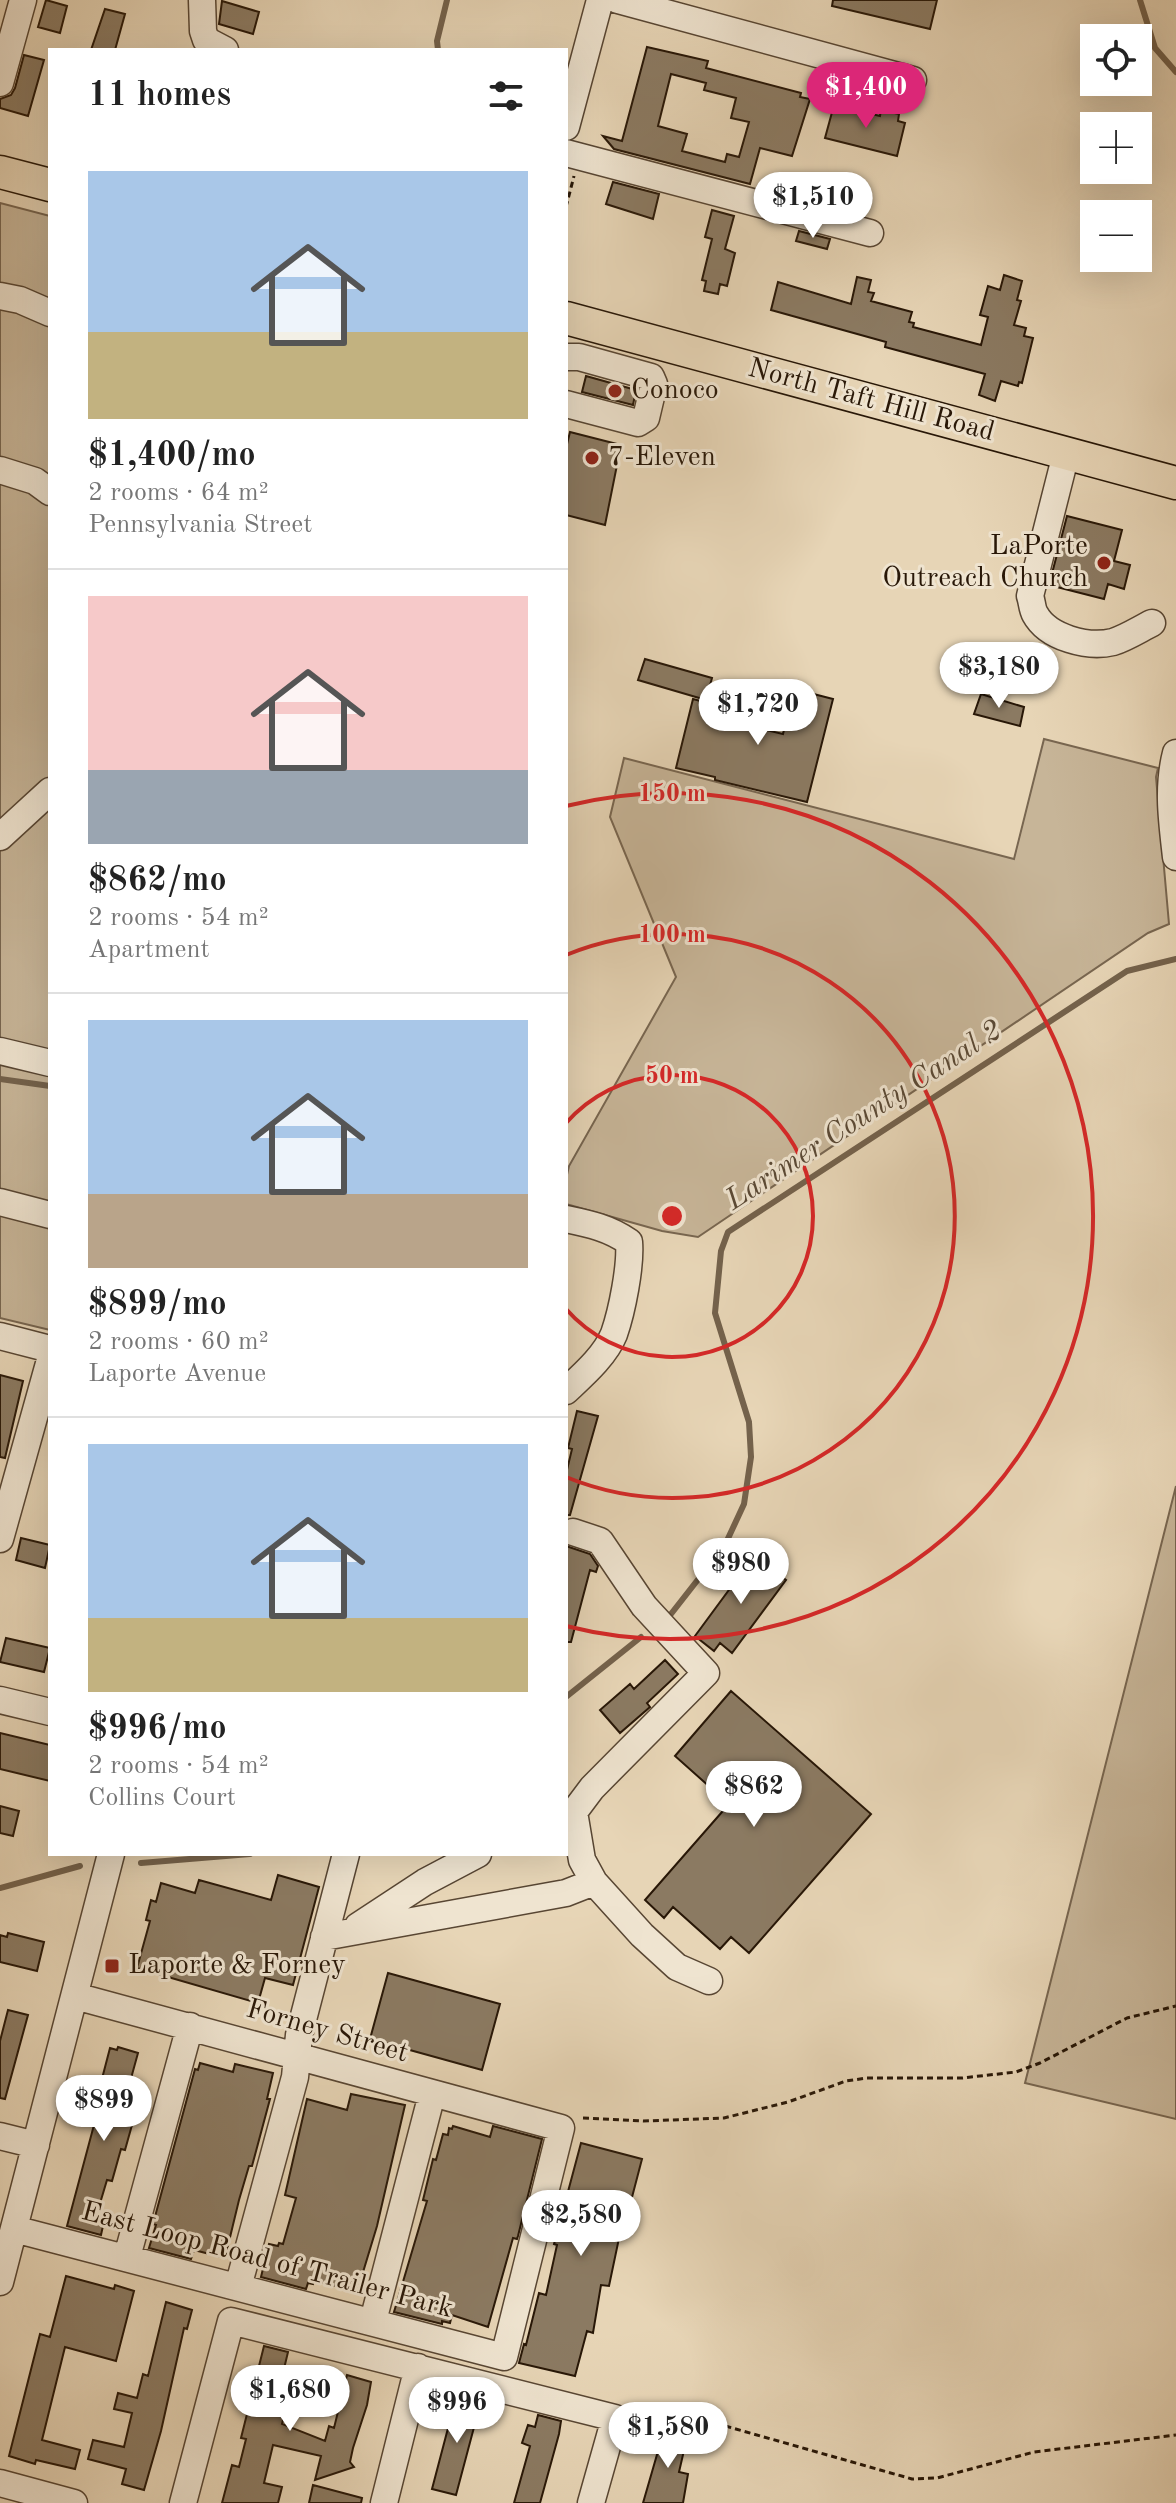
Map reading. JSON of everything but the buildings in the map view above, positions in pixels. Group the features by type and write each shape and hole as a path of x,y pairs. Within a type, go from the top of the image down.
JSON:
{"main road":[{"path":"0,172 48,184"},
{"name":"North Taft Hill Road","path":"568,319 1176,483"}],"street":[{"path":"0,83 23,0"},
{"path":"202,0 206,40 221,48"},
{"path":"568,120 600,0"},
{"path":"618,0 913,80"},
{"path":"568,154 870,233"},
{"path":"0,296 20,300 48,312"},
{"path":"619,368 629,335"},
{"path":"568,357 579,357 651,377 654,384 646,418 638,423 568,405"},
{"path":"1066,454 1030,596 1035,613 1046,626 1063,637 1088,643 1117,641 1152,623"},
{"path":"0,470 35,481 48,491"},
{"path":"1176,753 1169,801 1176,857"},
{"path":"0,837 48,793"},
{"path":"0,1051 48,1063"},
{"path":"0,1202 48,1214"},
{"path":"568,1219 616,1233 629,1242 630,1259 613,1336 590,1369 568,1389"},
{"path":"0,1336 48,1348"},
{"path":"0,1539 48,1367"},
{"path":"573,1532 600,1541 644,1606 706,1673 570,1814 582,1860 594,1882 642,1935 677,1967 709,1981"},
{"path":"0,1700 48,1712"},
{"path":"0,2282 110,1856"},
{"path":"238,2287 295,2077 299,2035 336,1935 346,1856"},
{"path":"336,1935 474,1856"},
{"path":"336,1935 566,1893 594,1882"},
{"name":"Forney Street","path":"75,1996 561,2128"},
{"path":"127,2257 190,2026"},
{"path":"373,2321 432,2094"},
{"name":"East Loop Road of Trailer Park","path":"14,2229 504,2357 561,2128"},
{"path":"0,2136 36,2145"},
{"path":"183,2503 231,2321 615,2418 591,2503"},
{"path":"384,2503 418,2367"},
{"path":"0,2483 74,2503"}],"path":[{"path":"561,2128 578,2119 591,2117 643,2121 724,2118 788,2102 846,2081 867,2078 925,2080 1016,2072 1040,2063 1127,2018 1176,2006"},
{"path":"615,2418 654,2409 676,2412 912,2479 937,2478 1034,2452 1176,2435"}],"shaded area":[{"path":"0,203 48,215 48,1330 0,1318"},
{"path":"1044,739 1158,768 1156,777 1169,924 1148,933 698,1237 662,1231 568,1205 569,1166 676,977 610,817 624,758 1014,859"},
{"path":"1176,1486 1176,2119 1025,2083"}],"waterway":[{"path":"438,48 447,0"},
{"path":"1140,0 1155,48 1176,72"},
{"name":"Larimer County Canal 2","path":"671,1614 725,1545 744,1504 751,1457 749,1422 715,1313 721,1251 728,1232 1127,971 1176,959"},
{"path":"0,1079 48,1086"},
{"name":"Larimer County Canal 2","path":"568,1695 641,1637"},
{"name":"Larimer County Canal 2","path":"141,1863 226,1856"},
{"name":"Larimer County Canal 2","path":"0,1888 80,1866"}],"place":[{"name":"Conoco","path":"615,391"},
{"name":"7-Eleven","path":"592,458"},
{"name":"LaPorte Outreach Church","path":"1104,563"},
{"name":"Laporte & Forney","path":"112,1966"}]}
